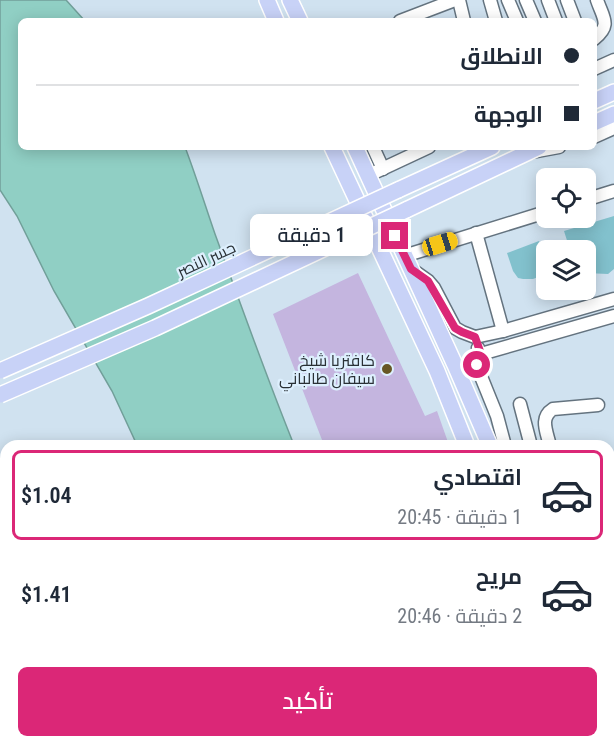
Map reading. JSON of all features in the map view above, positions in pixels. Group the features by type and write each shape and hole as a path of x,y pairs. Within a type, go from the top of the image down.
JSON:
{"main road":[{"path":"267,0 275,18"},
{"path":"291,0 299,18"},
{"path":"597,100 614,92"},
{"path":"597,122 614,114"},
{"path":"333,150 437,371 465,440"},
{"path":"356,150 487,440"},
{"name":"جسر النصر","path":"0,371 148,306 485,150"},
{"path":"0,395 155,328 532,150"}],"street":[{"path":"408,18 457,0 463,18"},
{"path":"490,0 495,18"},
{"path":"508,0 516,18"},
{"path":"526,0 534,18"},
{"path":"548,0 555,18"},
{"path":"567,0 574,18"},
{"path":"597,0 605,27 597,37"},
{"path":"597,68 614,60"},
{"path":"597,136 614,128"},
{"path":"374,150 383,169"},
{"path":"367,176 423,150"},
{"path":"596,197 614,191"},
{"path":"536,215 476,233 408,262 428,281 455,328 475,337 614,299"},
{"path":"476,233 503,331"},
{"path":"481,354 614,316"},
{"path":"475,337 481,354 478,369 503,440"},
{"path":"520,404 529,440"},
{"path":"548,440 544,422 547,412 553,409 598,405"}],"shaded area":[{"path":"0,0 66,0 82,18 18,18 18,150 186,150 244,314 292,440 135,440 112,391 54,291 17,216 0,190"},
{"path":"358,273 425,416 437,411 447,440 322,440 273,314"}],"building":[{"path":"614,216 614,269 608,274 596,273 596,240 567,240 564,231 574,228 596,228 596,221"},
{"path":"536,242 536,278 518,278 507,253"}],"place":[{"name":"كافتريا شيخ سيفان طالباني","path":"387,369"}],"route":[{"path":"395,236 411,269 434,288 455,328 475,337 481,354 477,365"}]}
